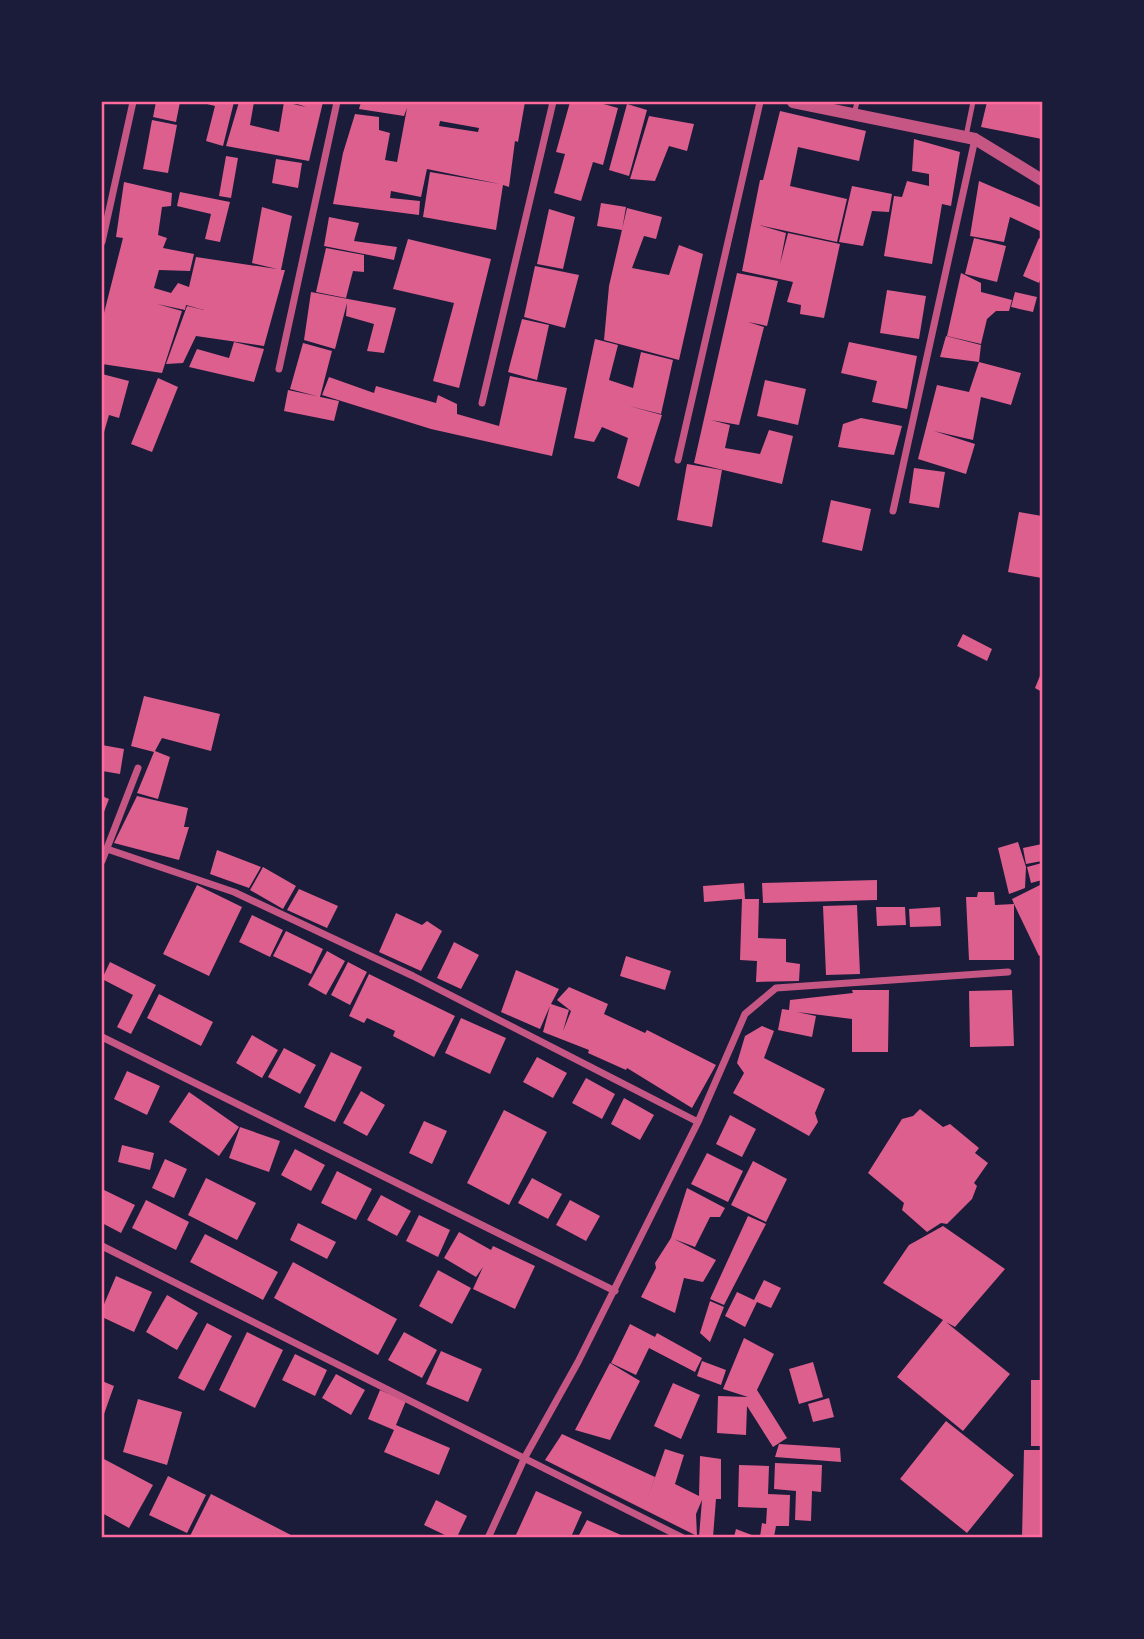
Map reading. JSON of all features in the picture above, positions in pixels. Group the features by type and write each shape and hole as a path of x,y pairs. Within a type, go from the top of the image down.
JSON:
{"street":[{"path":"102,242 134,102"},
{"path":"279,369 337,102"},
{"path":"482,403 552,102"},
{"path":"678,460 760,102"},
{"path":"793,102 855,108 970,138 1042,180"},
{"path":"893,511 970,138"},
{"path":"102,861 138,768"},
{"path":"107,849 234,892 413,976 698,1122"},
{"path":"488,1538 525,1457 615,1291 698,1122 745,1014 776,988 1008,972"},
{"path":"102,1037 615,1291"},
{"path":"102,1246 683,1538"}],"lane":[{"path":"970,138 973,102"}],"building":[{"path":"156,102 180,102 176,122 153,117"},
{"path":"199,102 234,102 223,146 206,141 215,106"},
{"path":"239,102 254,102 250,125 279,132 284,102 306,107 292,102 323,102 309,161 226,146"},
{"path":"361,102 525,102 518,142 515,141 509,187 503,185 496,230 423,217 430,172 500,184 427,169 421,197 391,191 390,198 420,201 419,215 333,204 343,153 355,114 379,117 379,130 390,133 385,160 397,162 407,108 404,116 359,109","holes":["440,121 479,128 478,132 439,126"]},
{"path":"570,102 596,102 618,108 603,165 593,162 581,201 554,193 565,154 556,152"},
{"path":"987,102 1042,102 1042,139 981,127"},
{"path":"627,104 647,110 629,176 609,170"},
{"path":"780,111 866,131 859,161 798,147 790,186 847,199 837,242 759,225 786,233 780,264 788,233 840,244 824,318 800,314 801,305 787,302 793,282 742,271 760,180 763,180"},
{"path":"649,116 694,124 687,151 669,146 655,181 630,179"},
{"path":"152,120 177,125 168,173 143,169"},
{"path":"914,139 960,152 951,206 942,204 932,264 884,256 894,196 902,197 907,181 929,186 929,174 912,171"},
{"path":"226,156 238,158 231,198 219,196"},
{"path":"276,159 302,163 298,188 272,183"},
{"path":"979,181 1042,208 1040,231 1010,217 1004,242 970,236"},
{"path":"124,182 172,193 171,206 162,207 158,235 167,238 163,248 194,254 190,271 159,270 154,288 171,293 178,283 189,287 196,257 277,269 252,263 262,207 292,216 281,270 285,270 264,346 196,336 183,363 166,364 187,306 204,310 186,305 185,310 157,304 182,311 162,373 102,364 102,321 123,238 116,237"},
{"path":"852,186 892,194 889,212 872,211 863,246 839,242"},
{"path":"180,192 230,202 220,242 205,239 211,214 177,206"},
{"path":"601,203 626,207 622,230 597,226"},
{"path":"627,208 662,217 656,239 644,236 632,268 669,275 679,245 703,254 679,360 604,340 609,286"},
{"path":"549,209 575,217 563,269 537,264"},
{"path":"329,217 359,223 354,241 397,247 394,260 324,246"},
{"path":"974,238 1006,246 997,282 965,274"},
{"path":"1039,238 1042,240 1042,275 1039,283 1023,276"},
{"path":"408,239 491,259 459,388 433,381 454,303 393,289"},
{"path":"326,248 364,255 364,272 353,271 346,298 316,292"},
{"path":"535,266 579,275 565,328 524,317"},
{"path":"737,273 778,281 767,326 748,322 764,327 739,425 711,420 730,425 725,448 760,454 769,430 793,436 782,484 694,463"},
{"path":"961,273 981,283 981,292 1012,300 1009,311 996,311 987,319 981,344 947,336"},
{"path":"887,290 926,296 919,339 880,333"},
{"path":"311,292 396,308 384,353 367,351 374,324 346,316 347,303 335,349 304,340"},
{"path":"1015,292 1037,297 1033,312 1011,307"},
{"path":"522,319 549,325 537,380 508,372"},
{"path":"946,336 981,345 979,362 940,357"},
{"path":"595,339 618,345 609,380 633,388 641,352 673,360 661,414 629,406 662,415 639,487 617,478 628,438 602,427 594,442 574,438"},
{"path":"234,342 264,349 254,382 189,367 197,349 229,358"},
{"path":"849,342 917,356 907,409 872,402 877,381 841,373"},
{"path":"303,343 332,351 320,397 290,389"},
{"path":"979,362 1021,373 1011,405 981,397 973,440 934,431 975,444 966,474 918,459 937,385 969,392"},
{"path":"102,374 129,381 119,418 109,415 102,439"},
{"path":"510,376 567,388 552,456 431,429 322,395 329,377 374,393 376,386 436,403 438,395 457,404 457,414 499,426"},
{"path":"158,378 178,387 152,452 131,444"},
{"path":"765,380 806,389 798,425 757,416"},
{"path":"288,390 339,401 334,421 284,411"},
{"path":"861,418 902,426 894,455 838,447 843,424"},
{"path":"687,464 722,470 712,527 677,520"},
{"path":"914,468 945,472 939,508 909,503"},
{"path":"831,500 871,509 862,551 822,542"},
{"path":"1019,512 1042,516 1042,578 1008,572"},
{"path":"963,634 992,649 987,661 957,646"},
{"path":"1042,671 1042,692 1035,688"},
{"path":"144,696 220,714 211,751 162,738 155,751 170,757 158,799 137,793 154,752 131,746"},
{"path":"102,745 124,749 120,774 102,771"},
{"path":"102,796 109,799 102,817"},
{"path":"137,796 188,808 184,827 189,827 179,860 114,843"},
{"path":"1018,842 1026,867 1025,888 1009,894 998,848"},
{"path":"1042,844 1042,861 1026,864 1023,848"},
{"path":"217,850 261,867 249,888 210,874"},
{"path":"1042,863 1042,880 1031,883 1027,867"},
{"path":"263,867 296,886 283,909 250,890"},
{"path":"877,880 877,900 763,903 762,883"},
{"path":"744,883 745,899 759,899 758,938 786,939 786,962 800,964 799,981 756,982 757,961 740,960 742,899 704,902 703,886"},
{"path":"1042,884 1042,954 1039,956 1012,899"},
{"path":"197,885 242,907 209,976 163,954"},
{"path":"299,889 338,906 327,928 287,910"},
{"path":"978,892 994,892 995,905 1014,904 1014,960 969,960 966,897 977,897"},
{"path":"857,905 860,974 826,975 823,906"},
{"path":"876,907 905,907 906,925 877,926"},
{"path":"940,907 941,926 910,927 909,909"},
{"path":"396,913 422,925 427,921 442,931 421,971 379,952"},
{"path":"252,915 283,930 270,957 239,942"},
{"path":"286,931 323,949 311,974 273,956"},
{"path":"454,942 479,955 461,989 437,978"},
{"path":"327,951 345,961 326,995 308,985"},
{"path":"626,956 671,971 665,990 620,976"},
{"path":"110,962 156,985 131,1034 117,1027 133,995 102,979"},
{"path":"348,962 367,972 350,1005 331,995"},
{"path":"516,970 559,989 551,1004 569,1010 563,1031 571,1011 557,1000 569,987 608,1004 604,1014 645,1033 647,1030 716,1065 692,1108 627,1068 626,1070 588,1053 589,1050 543,1032 550,1006 540,1029 501,1012"},
{"path":"369,974 455,1016 434,1057 393,1036 395,1031 367,1018 364,1023 349,1016"},
{"path":"852,990 889,990 888,1052 852,1052 852,1019 797,1012 816,1016 812,1037 778,1030 782,1009 789,1010 790,1000 853,993"},
{"path":"1012,990 1014,1046 970,1047 969,991"},
{"path":"159,994 213,1022 201,1046 147,1018"},
{"path":"461,1018 506,1038 490,1074 445,1053"},
{"path":"762,1026 774,1031 764,1058 825,1089 815,1113 818,1122 809,1136 733,1093 744,1073 737,1063 745,1036"},
{"path":"252,1035 278,1050 262,1078 236,1063"},
{"path":"284,1048 316,1065 300,1094 268,1077"},
{"path":"331,1052 362,1067 335,1122 304,1107"},
{"path":"537,1057 567,1073 553,1098 523,1082"},
{"path":"127,1071 160,1086 147,1115 114,1099"},
{"path":"586,1078 615,1094 602,1119 572,1103"},
{"path":"361,1091 385,1105 367,1136 343,1123"},
{"path":"189,1092 239,1127 219,1156 169,1122"},
{"path":"624,1098 654,1115 640,1140 611,1124"},
{"path":"920,1109 943,1127 950,1124 979,1148 975,1153 988,1163 974,1183 977,1186 972,1199 947,1224 941,1223 927,1232 902,1210 904,1203 868,1173 902,1119 913,1116"},
{"path":"504,1110 547,1132 509,1205 467,1183"},
{"path":"730,1115 756,1129 742,1157 716,1144"},
{"path":"424,1121 447,1131 432,1164 409,1153"},
{"path":"240,1127 280,1141 269,1172 229,1158"},
{"path":"122,1145 154,1153 150,1170 118,1162"},
{"path":"295,1149 325,1165 311,1191 281,1175"},
{"path":"707,1153 743,1171 728,1202 691,1184"},
{"path":"165,1159 187,1169 174,1198 152,1188"},
{"path":"753,1161 787,1179 766,1222 731,1205"},
{"path":"337,1171 372,1189 356,1220 321,1203"},
{"path":"206,1178 256,1203 237,1240 188,1215"},
{"path":"532,1178 562,1194 548,1219 518,1203"},
{"path":"687,1188 725,1208 720,1217 710,1217 695,1247 674,1239 716,1260 703,1282 684,1278 675,1313 641,1297 656,1268 655,1263 671,1238"},
{"path":"102,1189 135,1205 121,1233 102,1223"},
{"path":"381,1195 411,1211 397,1236 367,1220"},
{"path":"146,1200 189,1222 176,1250 132,1228"},
{"path":"570,1200 600,1216 586,1241 556,1225"},
{"path":"419,1215 450,1230 438,1257 406,1241"},
{"path":"748,1216 766,1224 724,1305 710,1299"},
{"path":"298,1223 336,1242 327,1259 290,1240"},
{"path":"943,1226 1005,1269 955,1327 946,1322 1010,1374 963,1431 897,1377 943,1320 883,1283 909,1245"},
{"path":"459,1232 491,1250 493,1246 535,1266 515,1309 473,1289 483,1267 476,1277 444,1258"},
{"path":"205,1234 278,1272 263,1300 190,1262"},
{"path":"293,1262 397,1319 378,1355 274,1298"},
{"path":"438,1270 471,1288 452,1324 419,1306"},
{"path":"116,1276 152,1292 134,1332 102,1317 102,1309"},
{"path":"764,1280 781,1288 771,1308 757,1302 745,1327 725,1316 737,1292 754,1300"},
{"path":"167,1295 198,1313 177,1350 146,1332"},
{"path":"710,1301 724,1307 710,1342 700,1333"},
{"path":"207,1323 232,1336 204,1391 178,1378"},
{"path":"630,1324 655,1337 657,1333 702,1358 695,1372 649,1348 636,1375 611,1363"},
{"path":"247,1332 283,1350 255,1408 219,1390"},
{"path":"404,1332 437,1350 422,1378 388,1360"},
{"path":"744,1338 774,1354 757,1390 787,1438 773,1447 747,1406 746,1435 717,1433 718,1396 748,1397 723,1389"},
{"path":"441,1351 482,1369 468,1402 426,1384"},
{"path":"295,1354 327,1370 315,1396 282,1380"},
{"path":"702,1361 726,1370 721,1385 697,1376"},
{"path":"813,1362 823,1397 799,1404 789,1369"},
{"path":"610,1363 640,1381 610,1440 575,1430"},
{"path":"336,1374 365,1390 351,1415 322,1398"},
{"path":"1031,1380 1042,1380 1042,1446 1031,1446"},
{"path":"102,1381 114,1386 104,1414 102,1413"},
{"path":"673,1383 700,1395 681,1439 654,1426"},
{"path":"380,1390 406,1401 396,1425 450,1448 439,1475 384,1452 394,1430 368,1419"},
{"path":"829,1398 834,1417 813,1422 808,1404"},
{"path":"138,1399 182,1412 167,1465 123,1452"},
{"path":"946,1421 1014,1475 967,1533 900,1479"},
{"path":"562,1434 655,1477 647,1500 665,1449 684,1455 675,1484 699,1496 700,1456 721,1459 721,1499 716,1499 713,1537 699,1537 702,1500 696,1514 697,1536 545,1460"},
{"path":"779,1444 840,1448 841,1462 775,1457"},
{"path":"1024,1450 1042,1450 1042,1537 1022,1537"},
{"path":"102,1458 153,1485 129,1528 102,1513"},
{"path":"775,1463 822,1465 821,1492 812,1491 811,1521 795,1520 796,1491 774,1489"},
{"path":"739,1465 769,1466 768,1494 790,1495 789,1526 776,1526 774,1537 760,1537 762,1523 766,1524 767,1508 738,1507"},
{"path":"168,1476 206,1495 187,1533 149,1515"},
{"path":"536,1491 582,1512 571,1537 515,1537"},
{"path":"211,1494 291,1535 290,1537 190,1536"},
{"path":"436,1500 467,1516 457,1537 449,1537 424,1525"},
{"path":"587,1520 621,1535 578,1537"},
{"path":"736,1529 757,1537 734,1537"}]}
